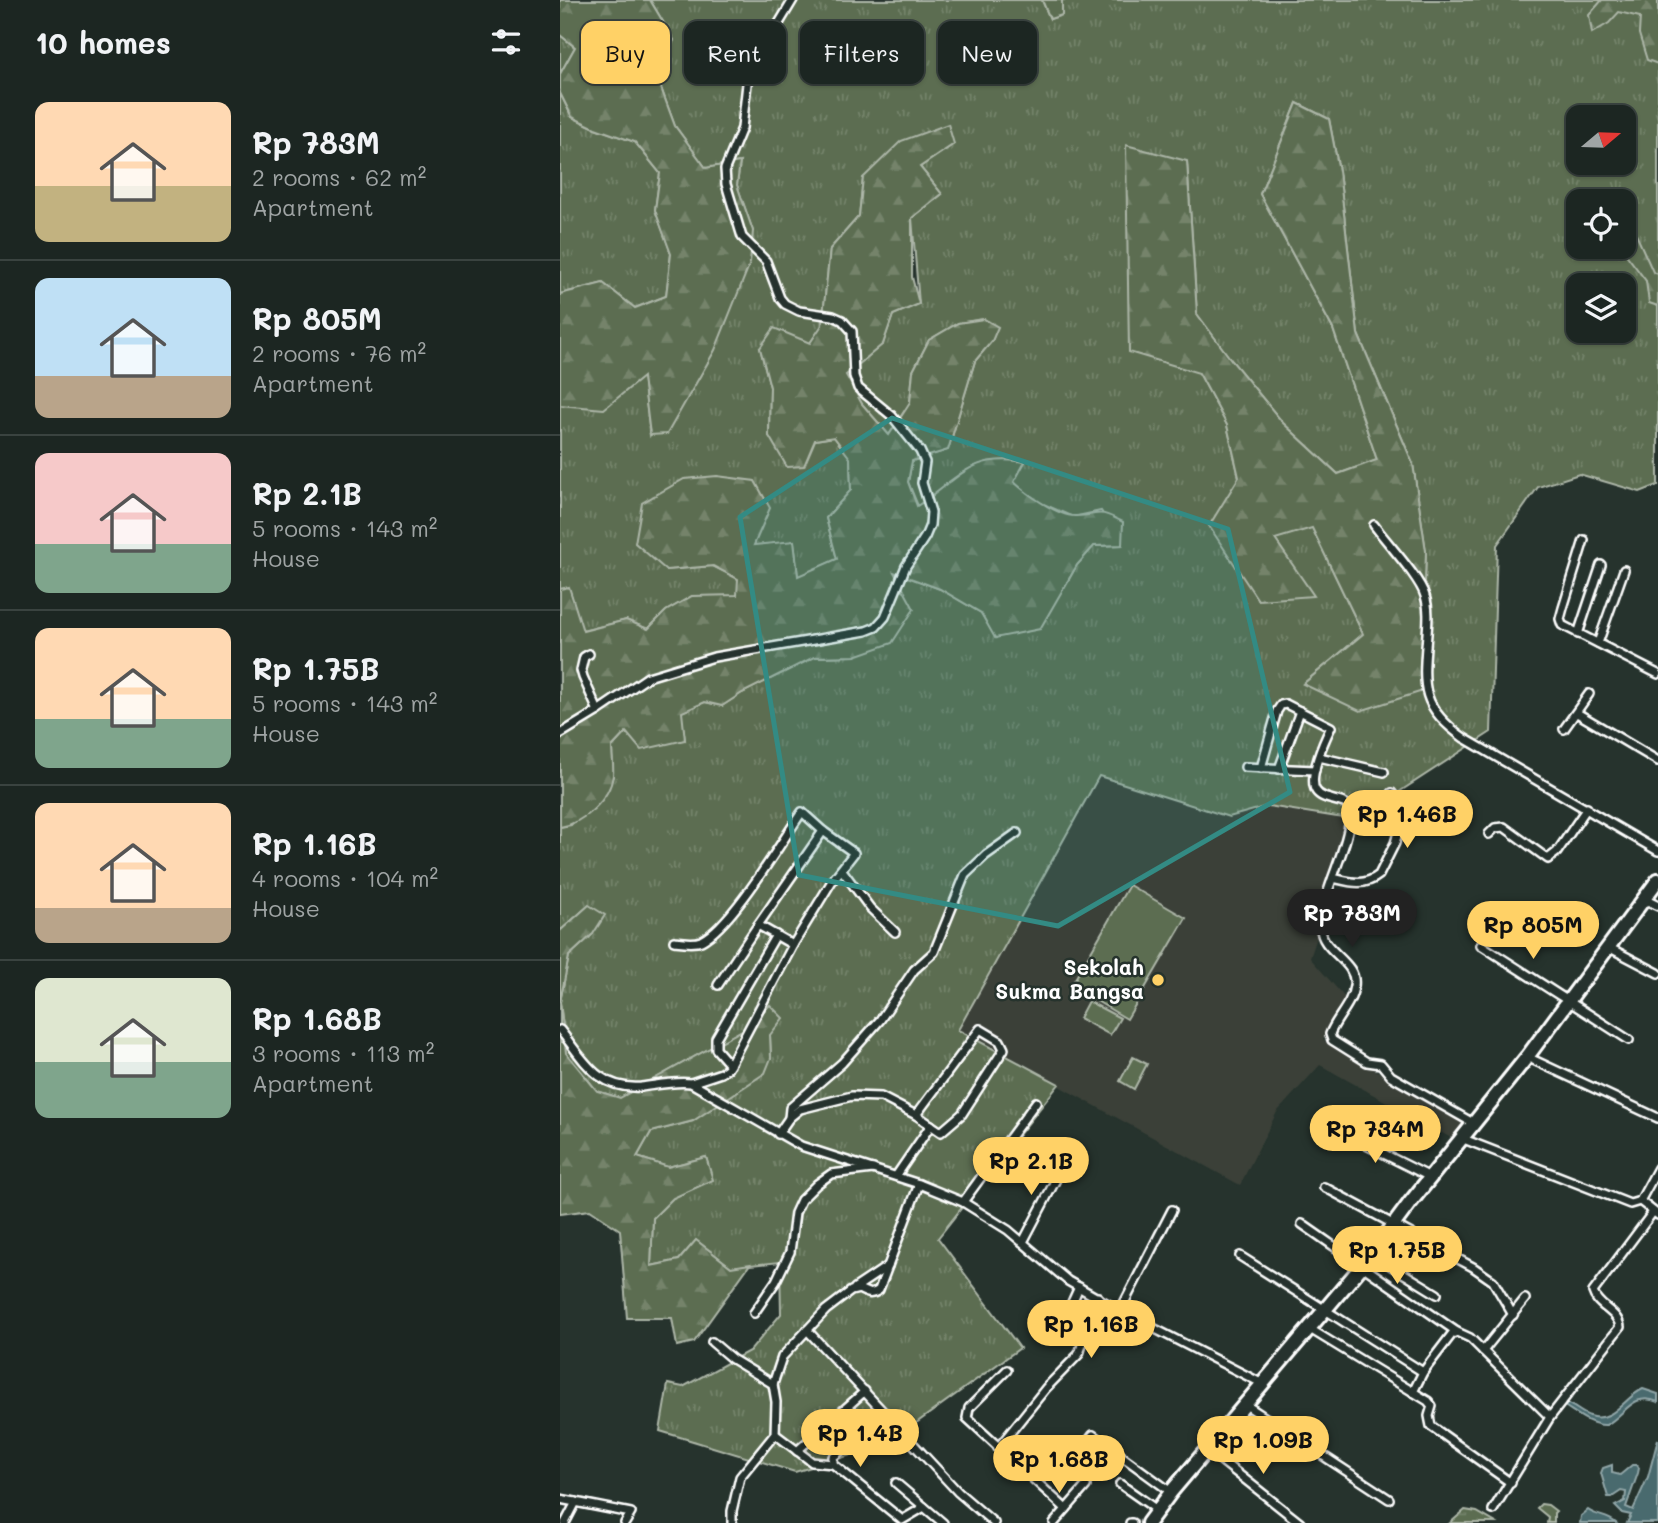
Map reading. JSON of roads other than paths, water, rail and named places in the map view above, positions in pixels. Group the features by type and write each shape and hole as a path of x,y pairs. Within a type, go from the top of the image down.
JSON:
{"highway":[{"path":"1148,1523 1171,1492 1372,1254 1460,1138 1527,1057 1658,880"}],"street":[{"path":"560,734 648,677 714,656 866,631 876,626 885,617 899,581 930,525 930,512 922,483 925,467 923,457 891,416 858,388 854,376 852,331 849,325 833,316 799,311 785,304 775,287 766,261 742,237 726,184 725,169 742,128 748,75 793,0"},
{"path":"1374,526 1419,583 1427,600 1425,669 1428,697 1441,721 1464,738 1658,850"},
{"path":"1584,540 1560,619 1562,625 1658,674"},
{"path":"1578,634 1601,565"},
{"path":"1598,643 1624,570"},
{"path":"589,654 584,657 581,670 598,711"},
{"path":"1564,729 1588,694"},
{"path":"1261,768 1281,705 1286,704 1331,727 1313,777 1315,790 1323,797 1346,804 1351,817 1321,929 1327,944 1349,969 1354,982 1350,998 1330,1034 1332,1040 1367,1062 1381,1064 1391,1076 1473,1123"},
{"path":"1279,769 1300,711"},
{"path":"1577,713 1658,761"},
{"path":"1319,757 1384,772"},
{"path":"1245,767 1315,770"},
{"path":"1333,878 1354,885 1379,876 1395,843 1404,811 1392,793"},
{"path":"1489,834 1495,828 1504,827 1548,859 1557,852 1587,808"},
{"path":"560,1030 595,1073 609,1084 639,1087 691,1083 721,1073 730,1065 793,946 832,881 853,853 802,812 737,906 718,928 699,942 674,941"},
{"path":"718,985 823,831"},
{"path":"789,1118 790,1108 855,1049 894,1001 914,970 934,952 965,875 1017,832"},
{"path":"842,870 870,908 895,932"},
{"path":"1644,899 1658,906"},
{"path":"758,925 793,946"},
{"path":"730,1065 716,1049 716,1038 776,935"},
{"path":"1482,945 1629,1040"},
{"path":"1607,946 1658,974"},
{"path":"778,1134 789,1118 800,1109 824,1101 869,1095 881,1097 941,1132 962,1114 1004,1049 1000,1041 983,1029 976,1031 916,1115"},
{"path":"1527,1057 1657,1116"},
{"path":"691,1083 801,1146 874,1168 963,1202 1023,1242 1055,1271 1079,1287 1120,1311 1264,1384"},
{"path":"963,1202 1036,1102"},
{"path":"897,1176 931,1125"},
{"path":"1332,1128 1430,1177"},
{"path":"1460,1138 1630,1204 1640,1201 1658,1168"},
{"path":"1023,1242 1065,1164"},
{"path":"754,1313 771,1289 790,1252 795,1213 801,1200 831,1174 874,1168"},
{"path":"854,1289 874,1294 882,1283 919,1184"},
{"path":"1324,1187 1484,1274 1499,1289 1513,1315"},
{"path":"1493,1510 1550,1418 1620,1327 1617,1317 1597,1300 1593,1292 1655,1214 1640,1201"},
{"path":"1120,1311 1172,1210"},
{"path":"1302,1224 1457,1332 1470,1338 1550,1418"},
{"path":"1372,1254 1437,1294"},
{"path":"1240,1256 1423,1372"},
{"path":"732,1523 740,1477 775,1434 776,1402 773,1384 782,1357 827,1310 888,1266"},
{"path":"1059,1331 1079,1287"},
{"path":"998,1448 1046,1388 1079,1354 1098,1297"},
{"path":"1483,1351 1525,1299"},
{"path":"1310,1329 1432,1406 1429,1416 1431,1426 1511,1483"},
{"path":"807,1330 958,1492 994,1523"},
{"path":"1413,1392 1423,1372 1452,1334 1457,1332"},
{"path":"712,1342 732,1359 773,1384"},
{"path":"1007,1370 969,1408 969,1422 1066,1509"},
{"path":"797,1451 865,1391"},
{"path":"1246,1405 1389,1499"},
{"path":"833,1464 833,1457 886,1413"},
{"path":"775,1434 812,1462 833,1464 902,1520 924,1507"},
{"path":"1069,1466 1093,1435 1171,1492"},
{"path":"1208,1450 1300,1523"},
{"path":"896,1483 943,1523"},
{"path":"1120,1484 1157,1510"},
{"path":"1054,1523 1086,1486"},
{"path":"560,1499 631,1513 625,1523"},
{"path":"565,1523 576,1502"}],"water":[{"path":"1643,1389 1658,1394 1658,1402 1642,1399 1630,1405 1606,1425 1585,1419 1566,1407 1565,1403 1590,1416 1605,1416"},
{"path":"1658,1439 1658,1523 1627,1523 1631,1515 1622,1513 1615,1506 1625,1501 1626,1492 1621,1491 1608,1497 1601,1473 1603,1468 1612,1465 1612,1473 1620,1475 1632,1465 1637,1465 1638,1473 1626,1507 1633,1510 1648,1477"},
{"path":"1588,1510 1616,1523 1580,1523 1581,1516"}],"place":[{"name":"Sekolah Sukma Bangsa","path":"1158,980"}]}
